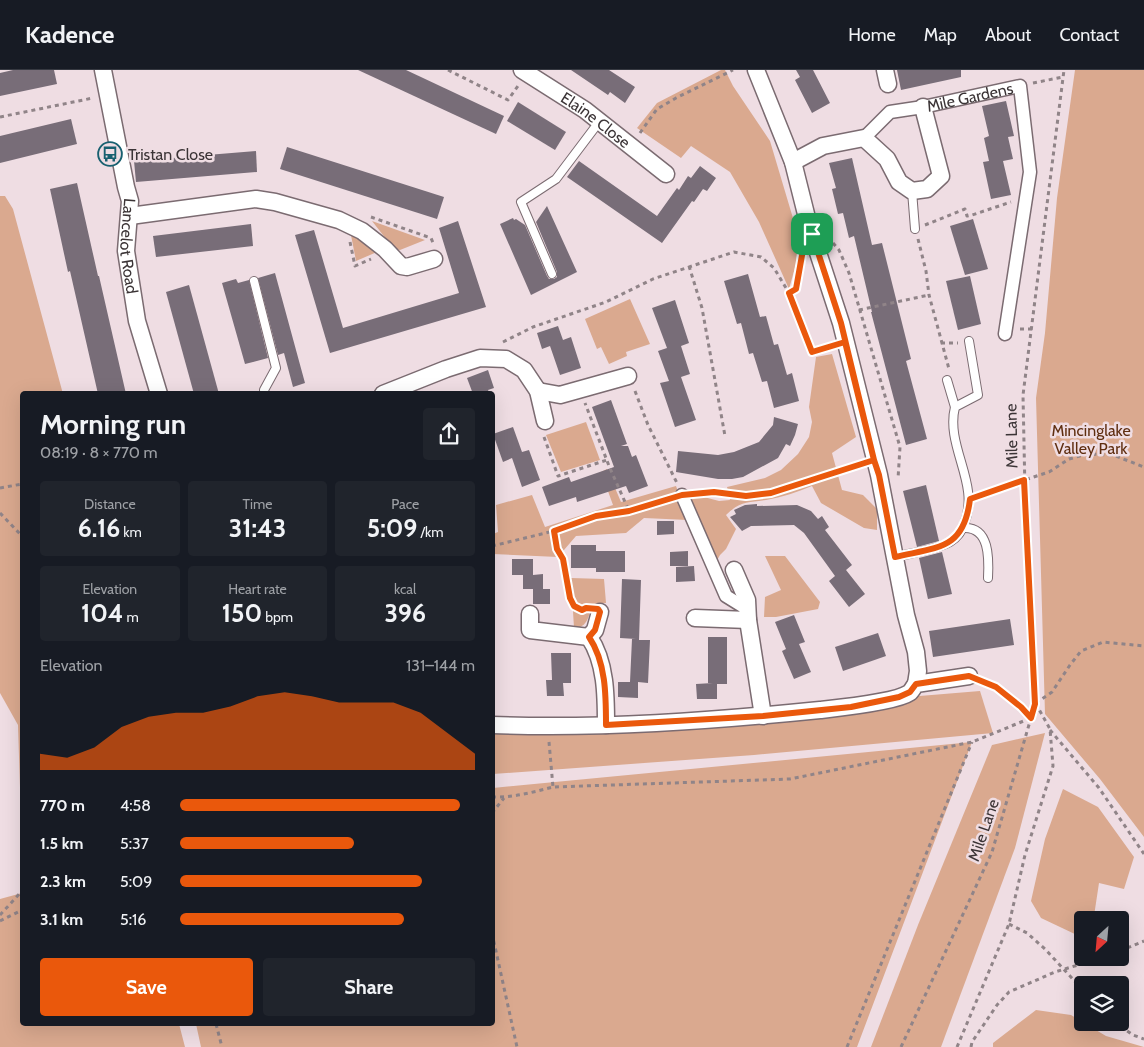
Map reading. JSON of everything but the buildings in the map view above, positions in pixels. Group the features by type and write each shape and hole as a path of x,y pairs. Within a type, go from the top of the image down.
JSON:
{"street":[{"name":"Lancelot Road","path":"104,70 130,201 126,251 137,322 159,391"},
{"path":"495,725 606,725 763,716 851,707 899,697 910,692 916,684 918,671 916,652 906,615 879,475 845,342 812,234 793,162 756,70"},
{"name":"Elaine Close","path":"524,71 585,110 666,174"},
{"name":"Mile Gardens","path":"912,191 927,189 941,176 922,107 1020,86 1030,172 1005,334"},
{"path":"793,162 823,146 864,138 890,112 922,107"},
{"path":"864,138 888,159 899,182 912,191"},
{"path":"130,216 256,199 306,210 346,223 362,231 385,249 402,266 407,267 434,259"},
{"path":"391,391 480,358 506,359 524,370 538,391 545,421"},
{"path":"538,391 560,395 580,391 628,376"},
{"path":"682,495 726,596 748,615"},
{"path":"734,570 746,600 763,716"},
{"path":"589,637 595,630 600,612"},
{"path":"530,614 530,630 589,637 594,644 600,660 606,696 606,725"},
{"path":"695,618 748,615"},
{"path":"916,684 969,676"}],"lane":[{"path":"552,274 521,202 556,179 599,122"},
{"path":"912,191 915,229"},
{"path":"254,281 276,368 264,391"},
{"path":"955,408 978,395 969,341"},
{"path":"895,557 951,542 963,528 968,516 970,499 953,428 955,408 947,380"},
{"path":"963,528 969,528 980,533 985,542 989,563 988,578"}],"path":[{"path":"448,70 508,100 524,71"},
{"path":"631,146 657,109 732,70"},
{"name":"Mile Lane","path":"901,1047 992,852 1035,704 1024,480 1023,395 1064,70"},
{"path":"1020,86 1063,77"},
{"path":"0,117 108,95"},
{"path":"915,229 965,209 967,216 972,215 1026,196"},
{"path":"346,223 362,217 373,217 431,238 435,247 434,259"},
{"path":"789,293 796,289 804,244 812,234"},
{"path":"920,247 929,295 951,376 947,380"},
{"path":"486,358 503,341 533,327 606,302 653,279 734,252 761,257 774,268 789,293 812,352 845,342"},
{"path":"689,266 702,308 725,436"},
{"path":"859,310 929,295"},
{"path":"628,376 648,426 682,495"},
{"path":"580,391 629,511"},
{"path":"545,421 541,430 558,476 607,460"},
{"path":"970,499 1049,472 1069,459 1087,454 1113,455 1144,467"},
{"path":"495,545 554,531 596,516 629,511 682,495 714,492 746,496 771,493 874,460"},
{"path":"0,488 20,484"},
{"path":"0,513 20,534"},
{"path":"554,531 557,549 563,559 570,598 574,606 582,610 586,608 598,609 600,612"},
{"path":"1144,646 1103,642 1082,651 1052,692 1035,704 1050,729 1099,788 1144,854"},
{"path":"495,796 504,798 532,793 553,786 790,779 972,742 1031,718 1021,707 996,687 969,676"},
{"path":"548,726 553,786"},
{"path":"957,1047 1009,924 1025,855 1053,766 1050,729"},
{"path":"847,1047 972,742"},
{"path":"495,809 504,798"},
{"path":"0,915 20,893"},
{"path":"0,921 20,911"},
{"path":"1009,924 1027,933 1045,949 1074,981"},
{"path":"1129,947 1144,941"},
{"path":"495,945 518,1047"},
{"path":"971,1047 972,1042 997,1005 1009,992 1074,966"},
{"path":"217,1026 222,1047"},
{"path":"1127,1031 1144,1039"},
{"path":"972,1042 975,1047"}],"green space":[{"path":"721,70 725,70 733,86 770,141 798,235 796,264 789,289 759,222 730,172 691,146 681,158 637,128 657,103"},
{"name":"Mincinglake Valley Park","path":"1075,70 1144,70 1144,837 1100,779 1045,714 1036,398 1045,333 1057,198"},
{"path":"0,196 5,196 13,209 62,391 20,391 20,788 18,725 0,693"},
{"path":"372,221 425,240 400,250 394,249"},
{"path":"351,235 356,235 377,252 356,261"},
{"path":"630,299 650,344 626,352 627,356 609,364 601,347 597,349 585,319"},
{"path":"832,354 856,437 832,453 842,490 863,495 877,509 877,530 864,528 821,503 812,486 766,500 744,503 731,510 726,515 736,529 726,549 716,562 688,498 704,497 719,501 730,500 727,487 765,478 781,470 798,454 809,437 812,422 809,407 816,357"},
{"path":"586,422 600,460 561,472 546,435"},
{"path":"607,469 621,502 676,486 688,520 644,518 626,533 576,536 558,557 495,554 495,533 498,532 496,505 532,495 545,527 613,505 601,472"},
{"path":"765,556 785,556 820,602 818,609 776,617 764,617 765,597 781,590"},
{"path":"571,578 604,579 606,603 592,604 585,623 574,628"},
{"path":"980,691 993,733 754,755 495,774 495,731"},
{"path":"1045,733 1015,848 941,1047 871,1047 918,925 992,745"},
{"path":"972,742 857,1047 201,1047 196,1026 495,1026 495,788"},
{"path":"1063,789 1098,807 1134,857 1124,889 1099,883 1095,911 1074,911 1074,934 1041,918 1031,901 1045,839"},
{"path":"20,894 20,1026 180,1026 185,1047 0,1047 0,899"},
{"path":"1036,1010 1071,1015 1074,1017 1074,1031 1098,1031 1106,1036 1144,1047 993,1047 993,1043"}],"place":[{"name":"Tristan Close","path":"110,154"}],"route":[{"path":"812,234 804,244 796,289 789,293 812,352 845,342 874,460 879,475 895,557 951,542 961,531 968,516 970,499 1024,480 1035,704 1031,718 1021,707 996,687 969,676 916,684 910,692 899,697 851,707 763,716 606,725 606,696 600,660 589,637 595,630 600,612 598,609 586,608 582,610 574,606 570,598 569,584 563,559 557,549 554,531 596,516 629,511 682,495 714,492 746,496 771,493 874,460 865,422 841,323 812,234"}]}
